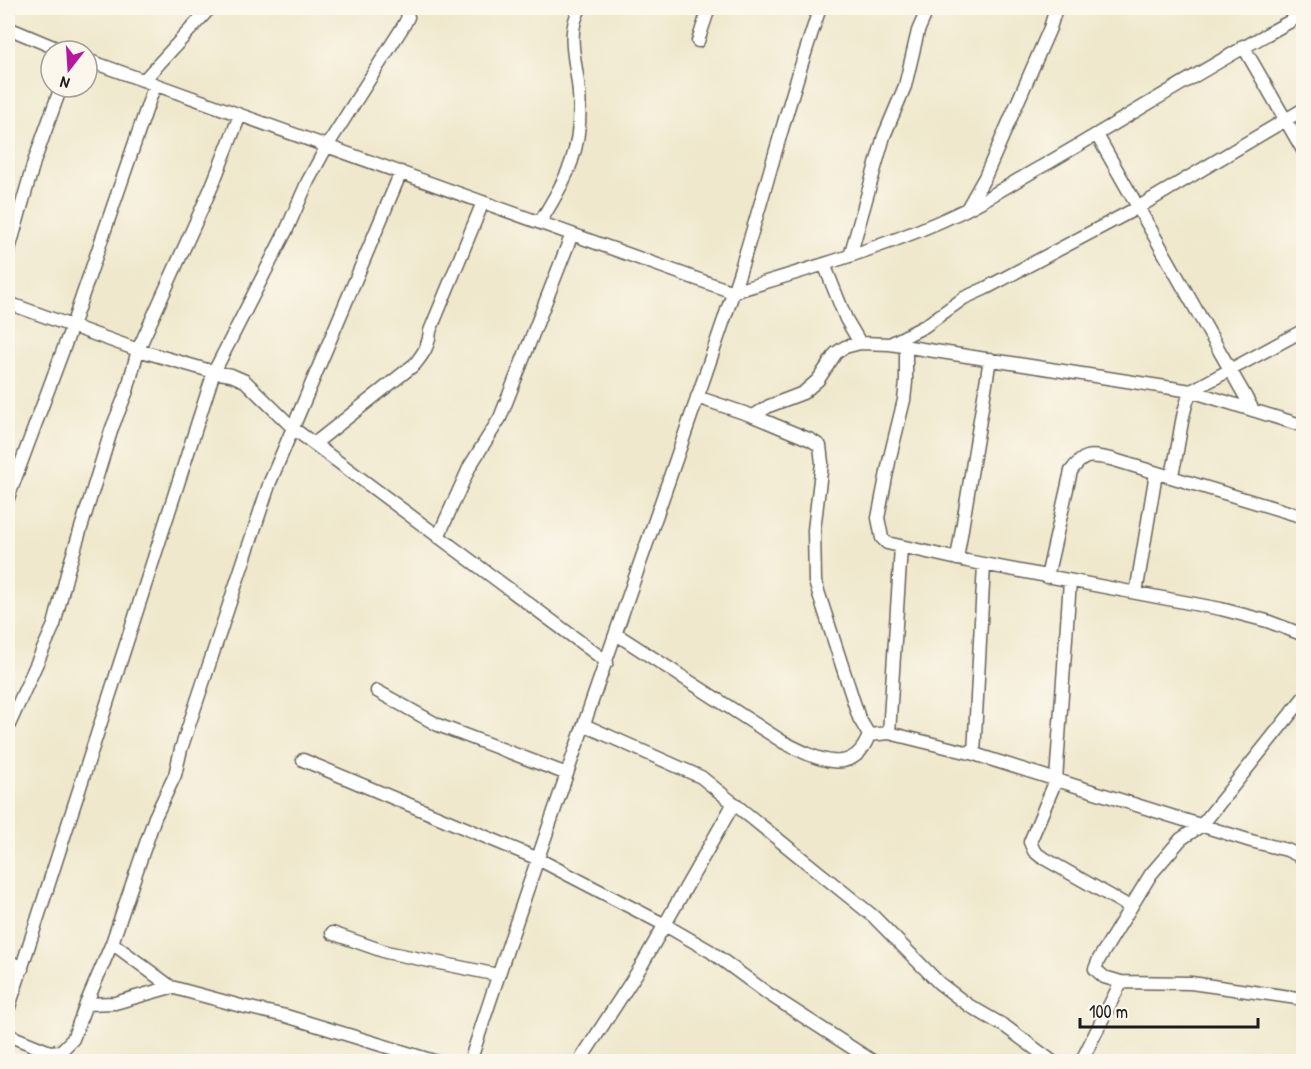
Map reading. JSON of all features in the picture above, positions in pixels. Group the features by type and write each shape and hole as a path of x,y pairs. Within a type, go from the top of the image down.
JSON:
{"street":[{"path":"8,498 72,326 149,82 210,8"},
{"path":"8,1010 214,372 327,146 404,25 408,17 406,8"},
{"path":"540,222 564,184 574,156 579,125 579,93 572,39 575,17 580,8"},
{"path":"698,41 709,8"},
{"path":"470,1062 536,858 607,662 733,292 802,59 820,8"},
{"path":"850,256 884,136 905,86 918,31 928,8"},
{"path":"967,209 985,177 1050,28 1056,8"},
{"path":"99,64 733,292 850,256 909,235 967,209 1097,135 1243,46 1304,14"},
{"path":"8,28 39,41"},
{"path":"1243,46 1304,152"},
{"path":"8,253 34,162 57,99"},
{"path":"890,344 925,326 964,298 1137,208 1304,109"},
{"path":"8,727 54,625 68,570 112,428 127,391 138,350 212,186 240,115"},
{"path":"1097,135 1253,410"},
{"path":"8,1035 50,1052 61,1051 73,1039 112,943 155,817 175,775 181,749 259,510 401,172"},
{"path":"314,444 415,363 424,353 429,342 430,331 483,202"},
{"path":"438,537 470,466 500,418 572,234"},
{"path":"824,264 846,319 860,343"},
{"path":"8,303 138,350 231,375 245,381 294,429 607,662"},
{"path":"1171,477 1191,391 1304,330"},
{"path":"753,416 769,406 803,393 818,380 836,353 845,347 860,343 906,346 1191,391 1304,426"},
{"path":"906,346 904,400 887,467 878,518 882,538 887,543 984,565 1136,593 1267,621 1304,635"},
{"path":"957,559 990,359"},
{"path":"616,634 783,742 809,755 825,761 842,762 854,757 865,748 869,735 859,718 814,582 814,530 822,463 820,446 812,440 753,416 697,397"},
{"path":"1047,577 1071,471 1079,460 1090,456 1111,459 1304,517"},
{"path":"1136,593 1156,473"},
{"path":"889,733 901,547"},
{"path":"974,754 984,565"},
{"path":"1070,581 1056,780 1030,842 1034,851 1130,907"},
{"path":"377,691 438,725 567,774"},
{"path":"1304,697 1202,825 1176,844 1151,874 1099,958 1095,969 1104,977 1121,982 1191,983 1304,999"},
{"path":"584,725 701,777 873,916 939,983 968,1005 1006,1027 1053,1062"},
{"path":"869,735 889,733 974,754 1287,850 1304,858"},
{"path":"303,760 536,858 665,925 710,951 766,993 874,1062"},
{"path":"579,1062 640,968 734,803"},
{"path":"332,933 386,952 498,975"},
{"path":"112,943 171,987 286,1016 437,1062"},
{"path":"8,960 22,969"},
{"path":"1081,1062 1121,982"},
{"path":"86,1004 115,1003 171,987"}]}
